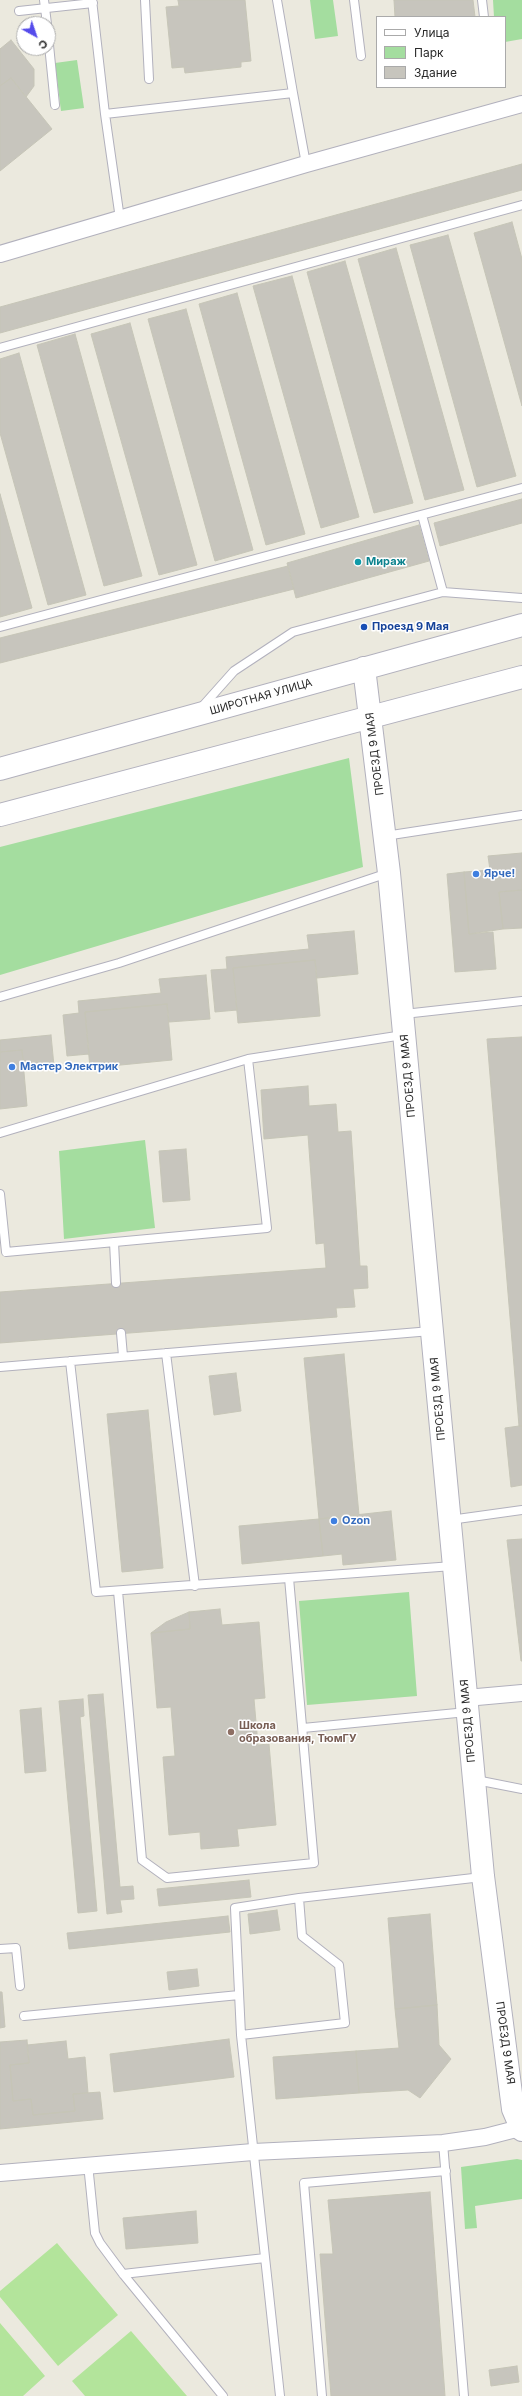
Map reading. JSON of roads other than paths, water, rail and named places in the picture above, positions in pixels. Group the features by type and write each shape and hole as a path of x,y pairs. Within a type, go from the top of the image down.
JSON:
{"street":[{"path":"0,254 306,164 522,104"},
{"name":"ШИРОТНАЯ УЛИЦА","path":"0,769 522,625"},
{"name":"ПРОЕЗД 9 МАЯ","path":"364,668 389,873 483,1876 513,2109 521,2129"},
{"path":"0,815 522,677"},
{"path":"467,1705 522,1693"},
{"path":"0,2173 88,2164 253,2152 443,2143 485,2137 521,2129"}],"lane":[{"path":"145,0 150,79"},
{"path":"277,0 306,164"},
{"path":"354,0 360,56"},
{"path":"482,0 484,16"},
{"path":"18,11 45,4 93,2 105,114 120,219"},
{"path":"45,4 46,16"},
{"path":"50,56 55,105"},
{"path":"105,114 293,93"},
{"path":"0,348 522,205"},
{"path":"0,627 522,488"},
{"path":"422,515 443,592"},
{"path":"195,715 234,671 293,632 443,592 522,598"},
{"path":"384,836 522,815"},
{"path":"0,997 119,963 389,873"},
{"path":"0,1133 248,1058 403,1024 522,1001"},
{"path":"0,1194 6,1252 267,1228 248,1058"},
{"path":"114,1242 116,1283"},
{"path":"0,1367 432,1331"},
{"path":"121,1334 123,1356"},
{"path":"166,1353 195,1586"},
{"path":"70,1361 96,1592 454,1566"},
{"path":"450,1520 522,1510"},
{"path":"118,1591 142,1860 167,1878 314,1863 289,1578"},
{"path":"303,1728 467,1705"},
{"path":"474,1780 522,1789"},
{"path":"280,2396 241,2035 236,1908 299,1898 483,1876"},
{"path":"241,2035 345,2022 339,1965 302,1936 299,1898"},
{"path":"0,1949 16,1948 20,1986"},
{"path":"24,2016 239,1995"},
{"path":"443,2143 464,2396"},
{"path":"88,2164 95,2233 123,2274 223,2396"},
{"path":"322,2396 304,2183 446,2171"},
{"path":"123,2274 265,2258"}],"place":[{"name":"Мираж","path":"358,562"},
{"name":"Проезд 9 Мая","path":"364,627"},
{"name":"Ярче!","path":"476,874"},
{"name":"Мастер Электрик","path":"12,1067"},
{"name":"Ozon","path":"334,1521"},
{"name":"Школа образования, ТюмГУ","path":"231,1732"}]}
